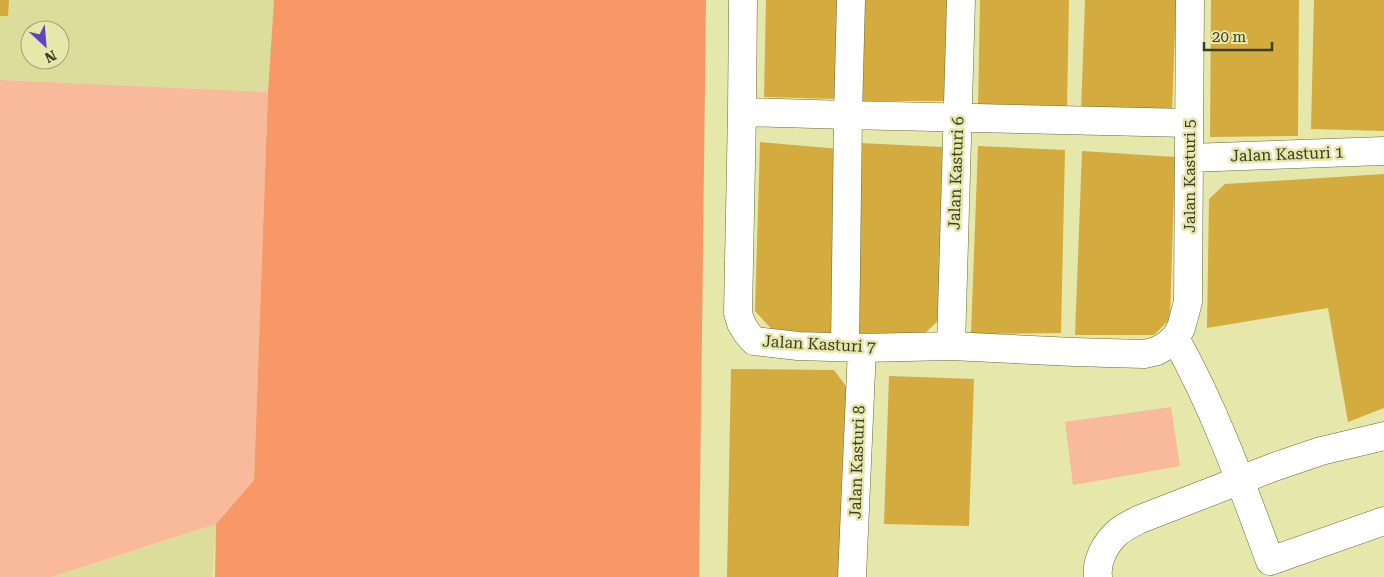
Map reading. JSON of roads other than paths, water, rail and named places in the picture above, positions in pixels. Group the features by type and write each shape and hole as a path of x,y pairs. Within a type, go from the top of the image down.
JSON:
{"street":[{"name":"Jalan Kasturi 7","path":"743,0 738,313 741,323 754,340 798,346 951,346 1144,354 1157,351 1171,341"},
{"name":"Jalan Kasturi 8","path":"851,0 848,115 854,347 852,577"},
{"name":"Jalan Kasturi 6","path":"951,346 961,0"},
{"name":"Jalan Kasturi 5","path":"1171,341 1181,328 1188,302 1190,0"},
{"path":"742,112 1188,123"},
{"name":"Jalan Kasturi 1","path":"1190,158 1384,151"},
{"path":"1171,341 1205,394 1233,459 1273,569 1384,522"},
{"path":"1098,577 1099,562 1105,547 1117,532 1138,520 1274,466 1321,451 1384,436"}]}
